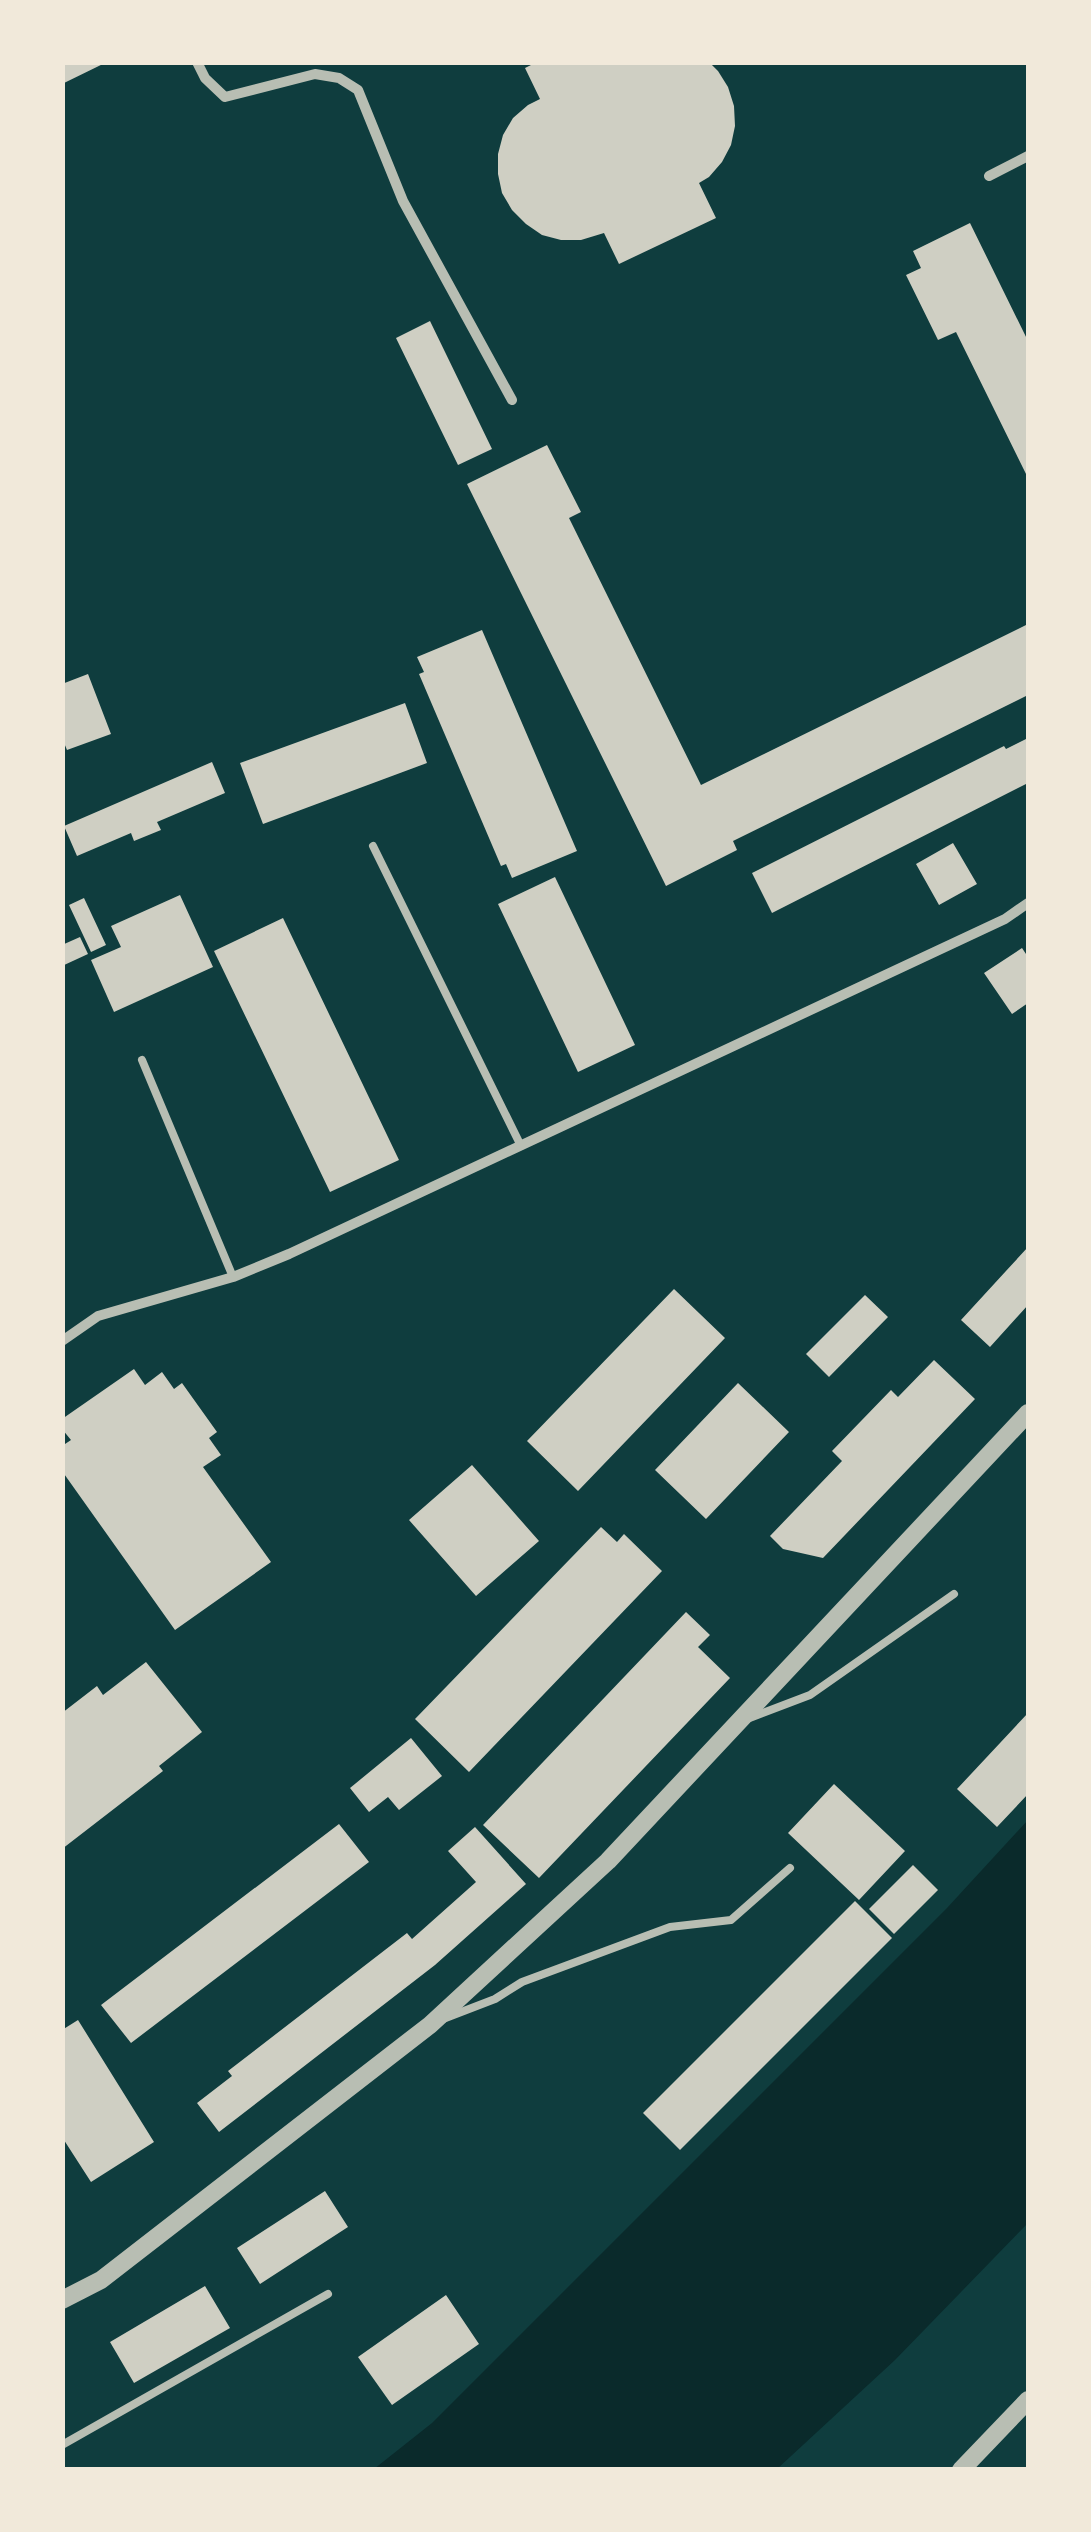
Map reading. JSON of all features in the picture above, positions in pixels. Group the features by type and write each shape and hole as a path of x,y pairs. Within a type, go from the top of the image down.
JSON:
{"street":[{"path":"197,62 204,78 225,97 316,74 339,78 358,90 403,201 512,400"},
{"path":"989,176 1028,156"},
{"path":"62,1341 98,1316 233,1277 289,1254 1004,919 1028,903"},
{"path":"62,2300 101,2280 430,2025 608,1861 1028,1413"},
{"path":"970,2466 1028,2400"}],"lane":[{"path":"373,846 521,1146"},
{"path":"142,1060 233,1277"},
{"path":"738,1722 810,1695 954,1594"},
{"path":"430,2025 495,1999 522,1982 670,1927 731,1920 790,1868"},
{"path":"62,2446 328,2294"}],"water":[{"path":"1028,1820 1028,2223 895,2360 777,2469 374,2469 432,2423 947,1908"}],"building":[{"path":"62,62 107,62 62,84"},
{"path":"537,62 709,62 728,87 735,126 722,162 699,183 716,218 619,264 604,233 581,240 561,240 542,235 526,224 502,193 498,154 513,118 540,99 525,68"},
{"path":"970,223 1028,341 1028,478 956,332 938,340 906,275 921,268 913,251"},
{"path":"430,321 492,449 458,465 396,338"},
{"path":"547,445 581,512 569,518 701,785 1028,624 1028,695 733,841 737,850 666,886 467,484"},
{"path":"482,630 577,851 512,878 506,864 501,866 419,674 424,672 417,657"},
{"path":"88,674 111,734 67,750 62,738 62,684"},
{"path":"405,703 427,763 263,824 240,763"},
{"path":"1028,738 1028,783 772,913 752,873 1004,746 1006,749"},
{"path":"212,762 225,793 157,822 161,830 134,841 131,833 77,856 64,826"},
{"path":"953,843 977,884 939,905 916,864"},
{"path":"555,877 635,1045 578,1072 498,904"},
{"path":"180,895 213,967 114,1012 91,960 121,947 111,926"},
{"path":"84,898 106,945 91,952 69,905"},
{"path":"283,918 399,1160 330,1192 214,951"},
{"path":"80,937 88,954 62,966 62,945"},
{"path":"1022,948 1028,957 1028,1003 1012,1014 984,973"},
{"path":"1028,1247 1028,1305 990,1347 961,1320"},
{"path":"674,1289 725,1338 578,1491 527,1441"},
{"path":"865,1295 888,1317 829,1377 806,1354"},
{"path":"934,1360 975,1399 823,1558 783,1549 770,1536 842,1461 832,1451 891,1390 898,1397"},
{"path":"134,1369 145,1385 162,1372 174,1389 182,1383 217,1432 209,1438 221,1455 203,1467 271,1562 175,1630 62,1471 62,1446 71,1440 62,1429 62,1419"},
{"path":"738,1383 789,1432 706,1519 655,1470"},
{"path":"472,1465 539,1541 476,1596 409,1520"},
{"path":"601,1527 617,1542 624,1534 662,1571 469,1772 415,1719"},
{"path":"686,1612 710,1635 698,1647 730,1678 539,1878 483,1825"},
{"path":"146,1662 202,1732 159,1766 163,1771 62,1849 62,1713 97,1686 103,1695"},
{"path":"1028,1713 1028,1794 997,1827 957,1789"},
{"path":"411,1738 442,1776 399,1810 388,1797 369,1812 350,1788"},
{"path":"834,1784 905,1851 859,1900 788,1833"},
{"path":"339,1824 369,1862 131,2043 101,2005"},
{"path":"475,1827 526,1884 435,1965 219,2132 197,2103 232,2076 228,2071 407,1933 412,1939 476,1882 448,1851"},
{"path":"913,1865 938,1890 894,1934 869,1909"},
{"path":"855,1901 892,1938 680,2150 643,2113"},
{"path":"78,2020 154,2142 91,2182 62,2137 62,2030"},
{"path":"325,2191 348,2227 260,2284 237,2248"},
{"path":"205,2286 230,2328 134,2383 110,2342"},
{"path":"446,2295 479,2344 392,2405 358,2357"}]}
